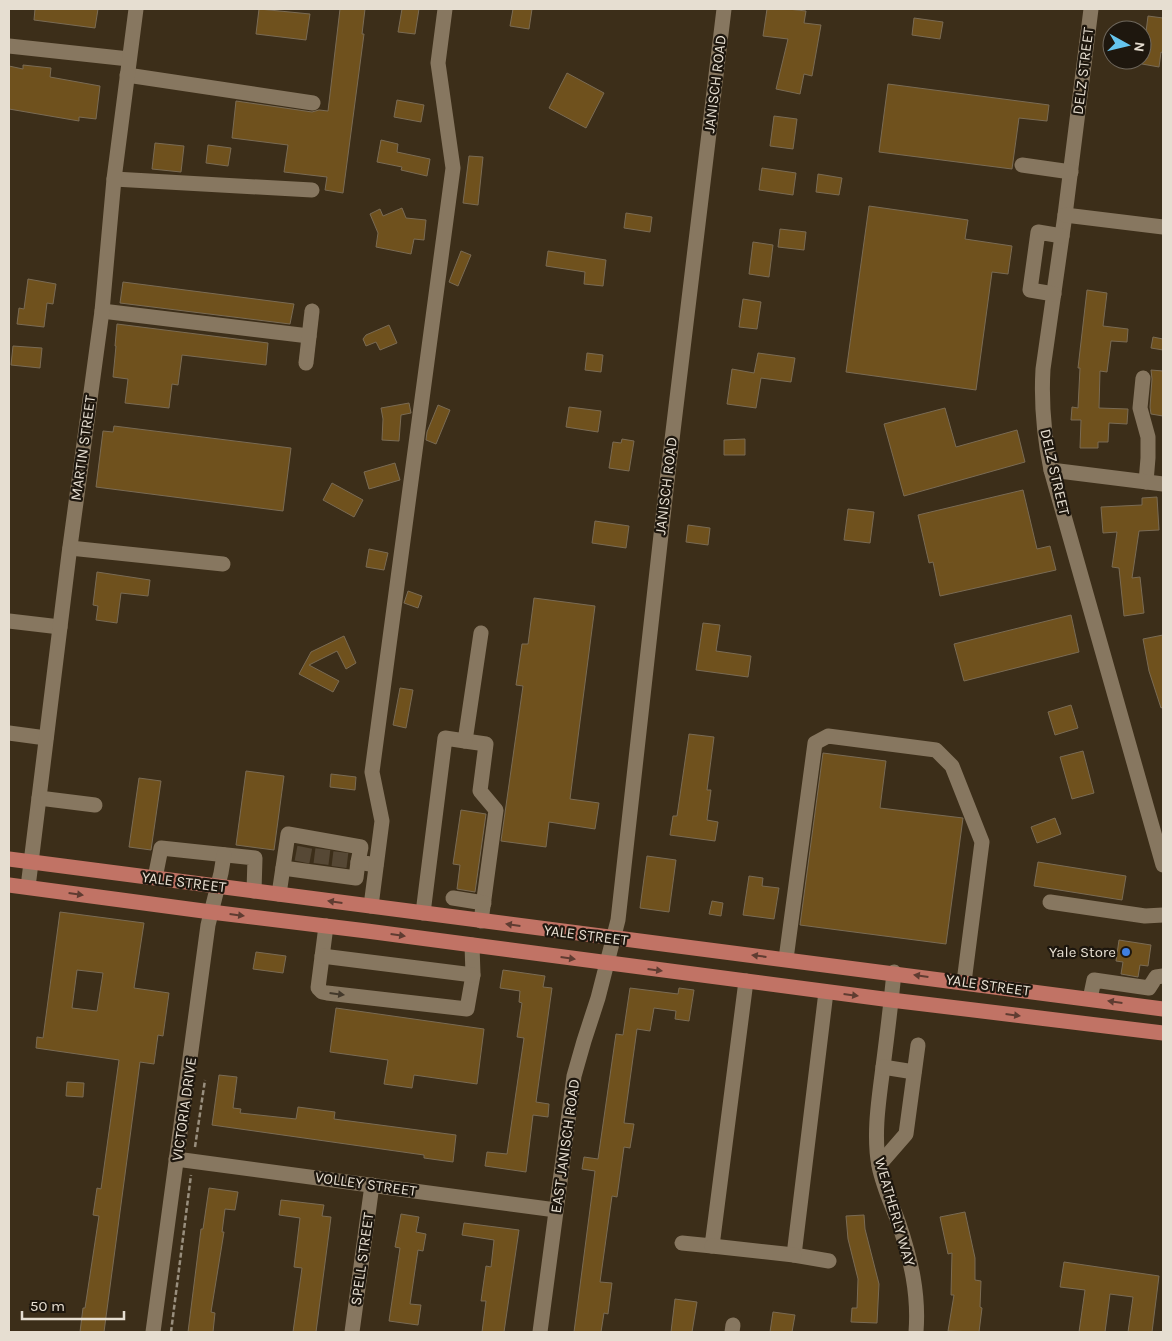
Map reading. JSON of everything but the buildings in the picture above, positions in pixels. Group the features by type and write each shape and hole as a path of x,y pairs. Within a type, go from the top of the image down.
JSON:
{"main road":[{"name":"YALE STREET","path":"9,859 1163,1008"},
{"name":"YALE STREET","path":"9,885 211,912 367,930 826,992 1163,1033"},
{"path":"367,930 370,906"}],"street":[{"name":"MARTIN STREET","path":"28,888 70,548 102,310 114,179 136,9"},
{"path":"370,906 382,820 372,772 453,168 438,63 445,9"},
{"name":"JANISCH ROAD","path":"607,963 618,920 666,481 724,9"},
{"name":"DELZ STREET","path":"1091,9 1042,393 1043,423 1051,470 1163,865"},
{"path":"9,46 129,60"},
{"path":"127,75 313,102"},
{"path":"1022,165 1071,172"},
{"path":"114,179 312,190"},
{"path":"1065,215 1163,227"},
{"path":"1054,294 1030,290 1038,232 1062,236"},
{"path":"102,310 309,336"},
{"path":"306,363 312,310"},
{"path":"1143,378 1140,408 1148,437 1146,482"},
{"path":"1051,470 1163,484"},
{"path":"70,548 223,564"},
{"path":"9,621 60,627"},
{"path":"465,741 481,633"},
{"path":"9,734 46,738"},
{"path":"786,959 815,744 828,736 936,750 952,766 982,842 964,982"},
{"path":"422,913 445,738 486,744 480,791 496,810 481,921"},
{"path":"39,798 95,805"},
{"path":"279,894 288,834 305,842 342,847 361,846 356,878 338,871 301,866 283,868"},
{"path":"155,878 161,848 255,858 254,891"},
{"name":"VICTORIA DRIVE","path":"153,1332 208,925 224,855"},
{"path":"358,862 376,865"},
{"path":"453,898 484,903"},
{"path":"1050,902 1145,916 1163,914"},
{"path":"326,926 318,988 322,992 336,994 467,1009 474,975 472,945"},
{"path":"322,956 474,975"},
{"name":"EAST JANISCH ROAD","path":"540,1332 574,1076 607,963"},
{"name":"WEATHERLY WAY","path":"894,972 877,1129 879,1166 908,1252 915,1280 918,1312 916,1332"},
{"path":"1145,1006 1149,988 1156,977 1163,976"},
{"path":"1090,999 1094,980 1149,988"},
{"path":"712,1246 746,981"},
{"path":"794,1255 826,992"},
{"path":"879,1166 906,1134 918,1046"},
{"path":"883,1067 914,1072"},
{"name":"VOLLEY STREET","path":"176,1159 556,1210"},
{"name":"SPELL STREET","path":"352,1332 372,1185"},
{"path":"682,1243 794,1255 829,1261"}],"path":[{"path":"171,1332 205,1080"}],"tunnel":[{"path":"302,862 305,846"},
{"path":"321,864 323,848"},
{"path":"339,867 341,851"}],"place":[{"name":"Yale Store","path":"1126,952"}]}
